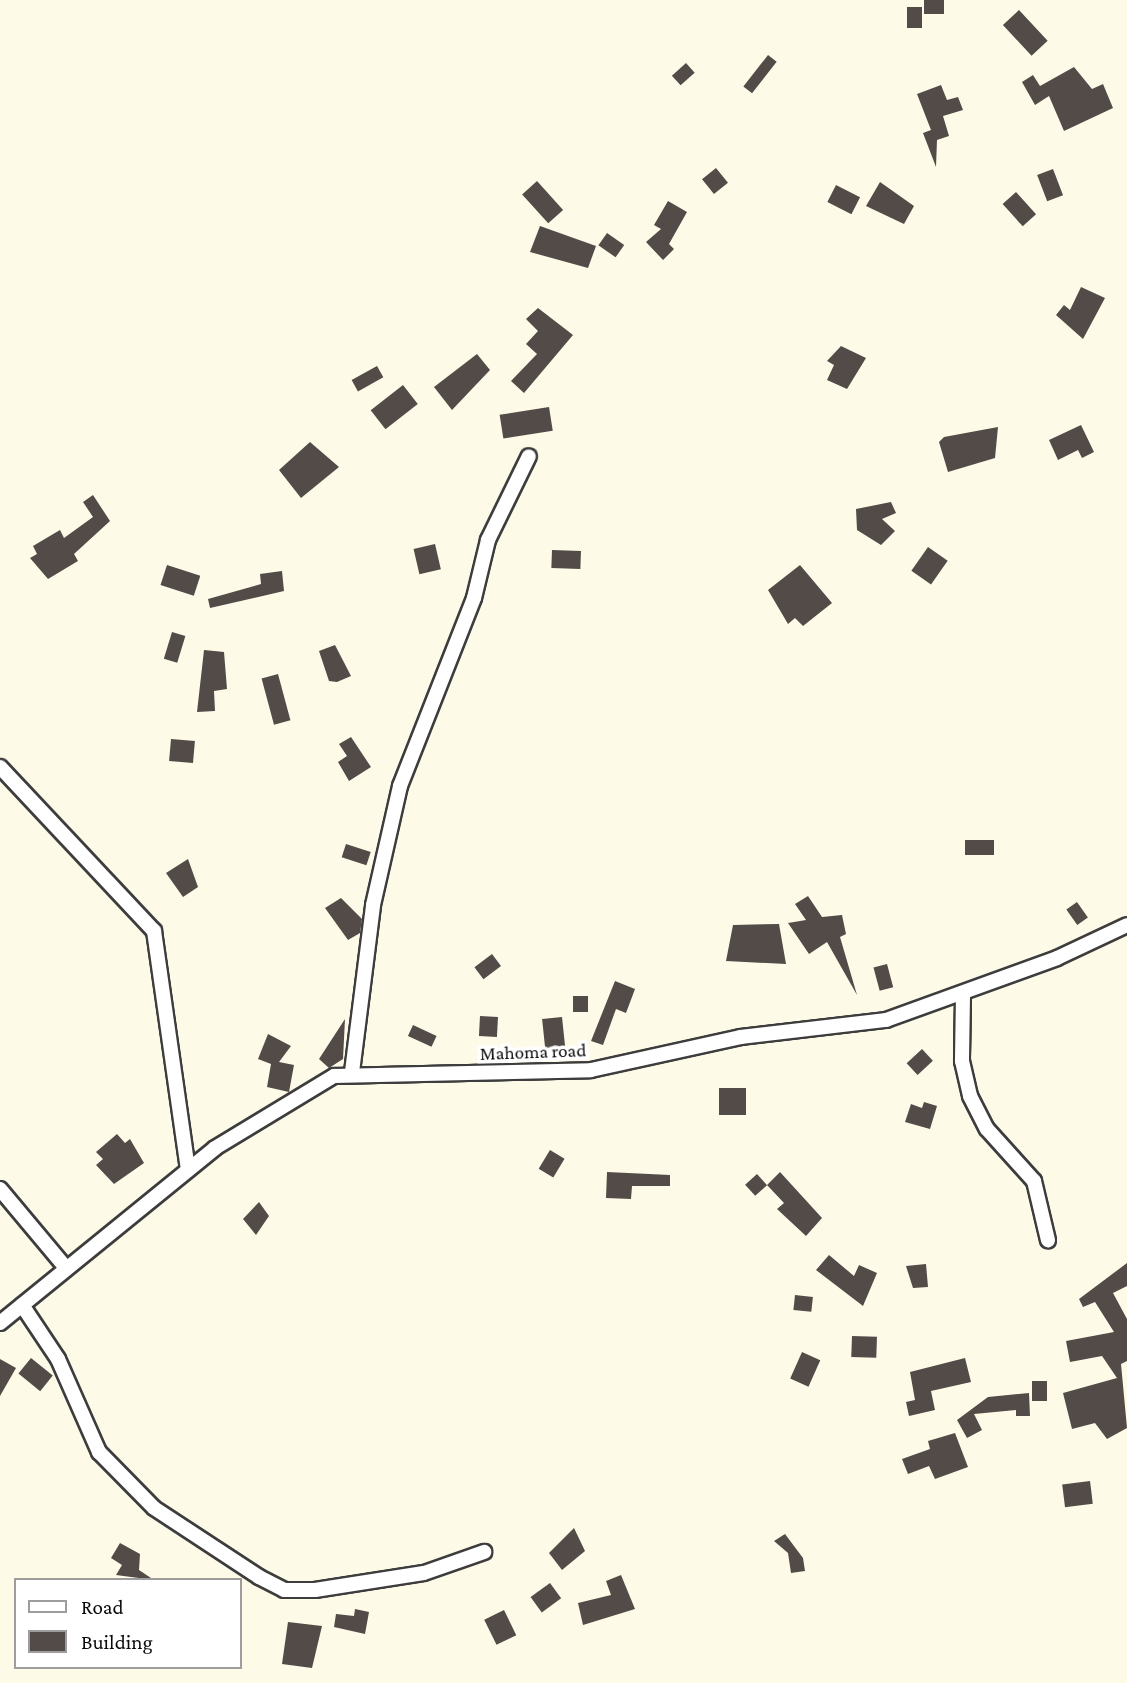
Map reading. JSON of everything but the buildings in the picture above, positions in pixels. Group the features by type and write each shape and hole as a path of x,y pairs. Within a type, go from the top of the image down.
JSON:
{"street":[{"path":"352,1072 373,905 400,786 474,598 488,540 528,456"},
{"path":"0,767 154,931 188,1170"},
{"name":"Mahoma road","path":"0,1323 188,1170 317,1083 352,1072 591,1070 741,1037 886,1020 963,995 1127,926"},
{"path":"963,995 962,1062 970,1096 987,1129 1034,1181 1048,1240"},
{"path":"0,1188 66,1268"},
{"path":"22,1305 48,1341 99,1452 154,1508 259,1577 284,1590 315,1590 424,1573 484,1552"}]}
